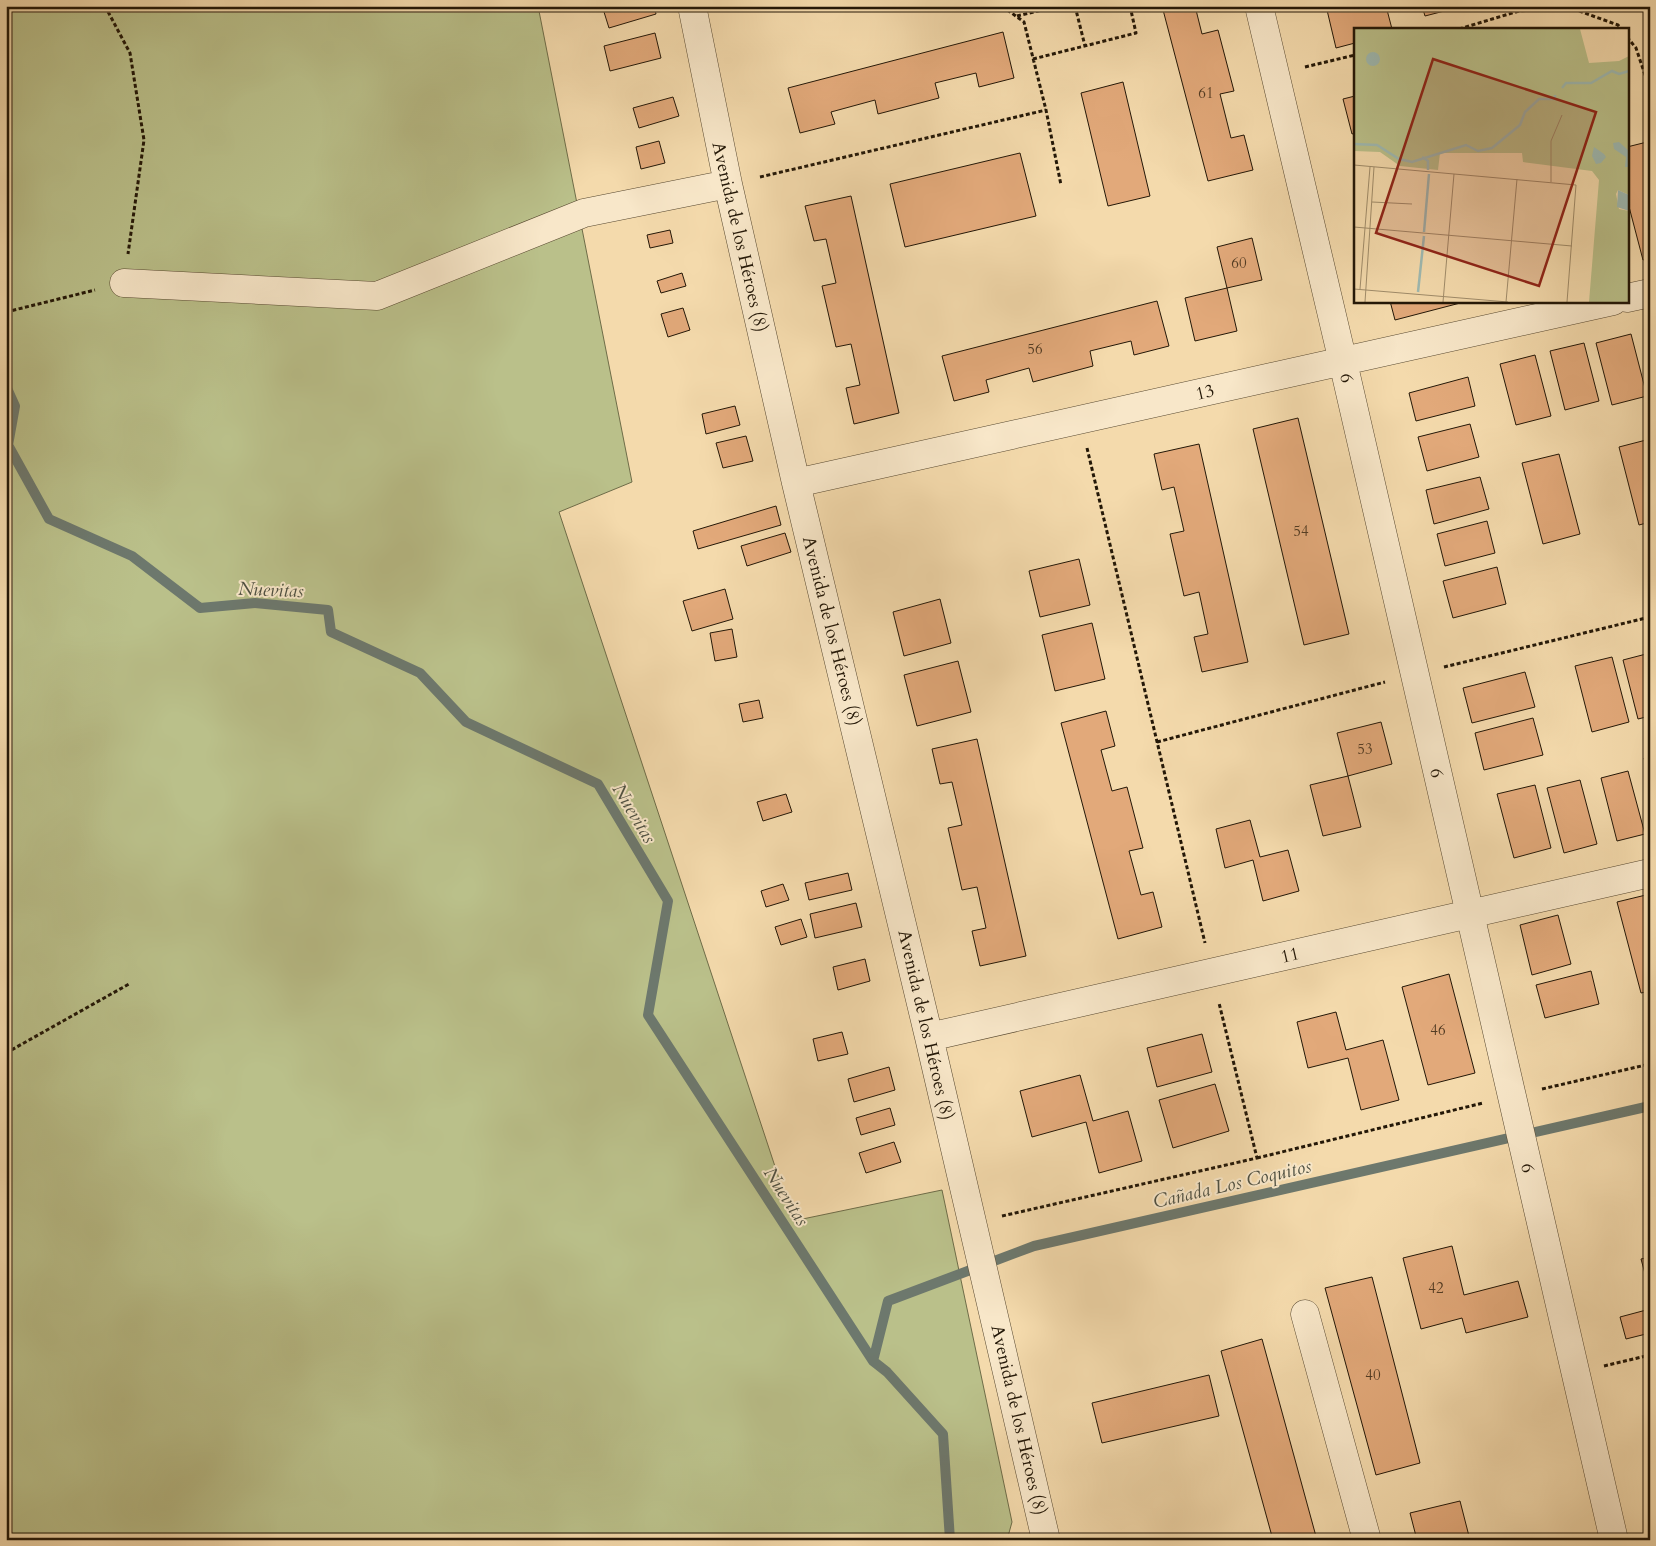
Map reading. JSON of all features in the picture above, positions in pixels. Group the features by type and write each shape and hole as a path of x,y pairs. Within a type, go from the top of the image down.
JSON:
{"street":[{"name":"Avenida de los Héroes (8)","path":"692,6 728,184 796,483 929,1037 1046,1540"},
{"name":"6","path":"1259,6 1343,362 1614,1540"},
{"path":"124,283 377,296 584,213 728,184"},
{"path":"1628,298 1650,293"},
{"name":"13","path":"796,483 1609,302"},
{"name":"11","path":"929,1037 1650,873"},
{"path":"1305,1314 1366,1540"}],"path":[{"path":"6,312 124,283 144,140 130,53 105,6"},
{"path":"1002,6 1024,22 1046,110 1061,185"},
{"path":"1016,17 1059,6"},
{"path":"1075,6 1085,46"},
{"path":"1033,59 1136,33 1130,6"},
{"path":"1463,28 1519,11 1568,7 1618,25 1620,28"},
{"path":"1628,38 1636,48 1650,90"},
{"path":"1297,68 1354,55"},
{"path":"760,177 1046,110"},
{"path":"1080,420 1257,1158"},
{"path":"6,1053 129,984"},
{"path":"972,1222 1257,1158 1514,1107 1650,1064"},
{"path":"1598,1367 1650,1355"}],"green space":[{"path":"6,6 538,6 632,482 559,512 793,1221 942,1190 1012,1522 1007,1540 6,1540"}],"building":[{"path":"623,6 654,6 656,14 609,28 604,12"},
{"path":"1162,6 1195,6 1202,34 1218,30 1234,91 1220,94 1231,138 1244,135 1253,170 1208,181"},
{"path":"1340,6 1386,6 1392,28 1354,28 1354,43 1336,48 1327,10"},
{"path":"1422,6 1455,6 1456,8 1425,16"},
{"path":"1003,32 1014,78 979,87 976,73 935,83 939,98 878,114 875,100 831,112 835,124 800,133 788,88"},
{"path":"655,33 661,58 610,71 604,46"},
{"path":"1123,82 1150,196 1108,206 1081,93"},
{"path":"1354,96 1354,133 1352,134 1343,99"},
{"path":"673,97 679,116 639,128 633,108"},
{"path":"659,141 665,163 641,169 636,147"},
{"path":"1647,142 1650,153 1650,258 1643,260 1628,203 1628,147"},
{"path":"1020,153 1036,216 905,247 890,184"},
{"path":"851,196 899,413 854,424 846,388 860,385 851,344 836,347 822,286 836,283 826,239 814,241 805,206"},
{"path":"670,230 673,243 650,248 647,235"},
{"path":"1252,238 1262,280 1227,288 1217,247"},
{"path":"682,273 686,286 661,293 657,281"},
{"path":"1227,288 1237,331 1195,341 1185,298"},
{"path":"1157,301 1169,346 1134,355 1131,341 1090,351 1093,366 1033,382 1029,368 986,380 989,392 954,401 942,356"},
{"path":"1390,302 1464,302 1395,320"},
{"path":"683,308 690,330 668,337 661,314"},
{"path":"1631,334 1647,396 1612,405 1596,343"},
{"path":"1584,343 1599,401 1565,410 1550,351"},
{"path":"1535,355 1551,416 1516,425 1500,364"},
{"path":"1468,377 1475,406 1416,421 1409,393"},
{"path":"735,406 740,425 706,434 702,414"},
{"path":"1298,418 1349,634 1304,645 1253,429"},
{"path":"1470,424 1479,457 1427,471 1418,437"},
{"path":"746,436 753,461 723,468 716,443"},
{"path":"1650,439 1650,522 1639,525 1619,447"},
{"path":"1199,444 1248,662 1202,672 1194,637 1208,634 1199,592 1184,596 1170,534 1184,531 1174,487 1162,490 1154,454"},
{"path":"1559,454 1580,534 1543,544 1522,463"},
{"path":"1480,477 1489,509 1434,524 1426,490"},
{"path":"776,506 781,525 698,549 693,531"},
{"path":"1487,521 1495,553 1445,566 1437,534"},
{"path":"785,533 791,552 747,566 741,546"},
{"path":"1079,559 1090,605 1040,617 1029,571"},
{"path":"1497,567 1506,604 1453,618 1443,581"},
{"path":"725,589 733,619 692,631 683,601"},
{"path":"940,599 951,643 904,656 893,612"},
{"path":"1092,623 1105,679 1055,691 1042,635"},
{"path":"732,629 737,657 715,661 710,633"},
{"path":"1650,653 1650,716 1638,719 1623,660"},
{"path":"1612,657 1629,722 1592,732 1575,666"},
{"path":"958,661 971,712 917,726 904,675"},
{"path":"1525,672 1535,707 1472,723 1463,688"},
{"path":"759,700 763,718 743,722 739,704"},
{"path":"1106,711 1115,746 1101,750 1112,791 1127,787 1143,848 1129,851 1141,895 1153,892 1162,927 1118,939 1061,723"},
{"path":"1533,718 1543,755 1484,770 1475,733"},
{"path":"1381,722 1392,764 1348,776 1337,733"},
{"path":"977,739 1026,956 980,966 972,931 986,928 977,887 962,890 948,828 962,825 952,782 940,784 932,749"},
{"path":"1650,757 1650,781 1644,758"},
{"path":"1628,771 1645,834 1617,841 1601,778"},
{"path":"1348,776 1361,827 1323,836 1310,785"},
{"path":"1580,780 1597,844 1564,853 1547,788"},
{"path":"1535,785 1551,848 1514,858 1497,794"},
{"path":"786,794 792,812 763,821 757,802"},
{"path":"1250,820 1260,857 1288,850 1299,891 1263,901 1253,860 1225,868 1216,829"},
{"path":"848,873 852,890 809,900 805,883"},
{"path":"783,884 789,900 766,907 761,891"},
{"path":"1650,894 1650,991 1641,993 1617,902"},
{"path":"856,903 862,927 815,938 810,914"},
{"path":"1558,915 1571,964 1532,975 1520,925"},
{"path":"801,919 807,937 781,945 775,927"},
{"path":"865,959 870,981 838,990 833,967"},
{"path":"1591,971 1599,1004 1545,1018 1536,985"},
{"path":"1449,974 1475,1073 1428,1085 1402,987"},
{"path":"1336,1012 1346,1050 1383,1040 1399,1100 1361,1110 1348,1058 1308,1068 1297,1022"},
{"path":"842,1032 848,1054 818,1061 813,1039"},
{"path":"1202,1034 1212,1072 1157,1087 1147,1048"},
{"path":"889,1067 895,1090 854,1102 848,1079"},
{"path":"1080,1075 1093,1121 1128,1111 1142,1161 1099,1173 1086,1122 1032,1137 1020,1091"},
{"path":"1215,1084 1229,1131 1173,1148 1159,1100"},
{"path":"890,1108 895,1125 861,1135 856,1118"},
{"path":"894,1142 901,1162 866,1173 859,1153"},
{"path":"1452,1246 1464,1295 1518,1281 1528,1317 1466,1333 1462,1318 1421,1329 1403,1258"},
{"path":"1650,1257 1650,1292 1641,1259"},
{"path":"1372,1277 1420,1463 1376,1475 1325,1288"},
{"path":"1650,1309 1650,1333 1626,1339 1620,1317"},
{"path":"1262,1339 1317,1540 1273,1540 1221,1351"},
{"path":"1209,1375 1219,1416 1102,1443 1092,1403"},
{"path":"1460,1501 1470,1540 1417,1540 1410,1513"}],"waterway":[{"name":"Nuevitas","path":"6,386 15,406 8,445 49,519 132,556 200,608 255,603 328,610 331,632 420,673 466,722 598,784 668,901 648,1015 873,1361 887,1372 943,1434 950,1540"},
{"name":"Cañada Los Coquitos","path":"873,1361 888,1301 1034,1246 1650,1106"}]}
